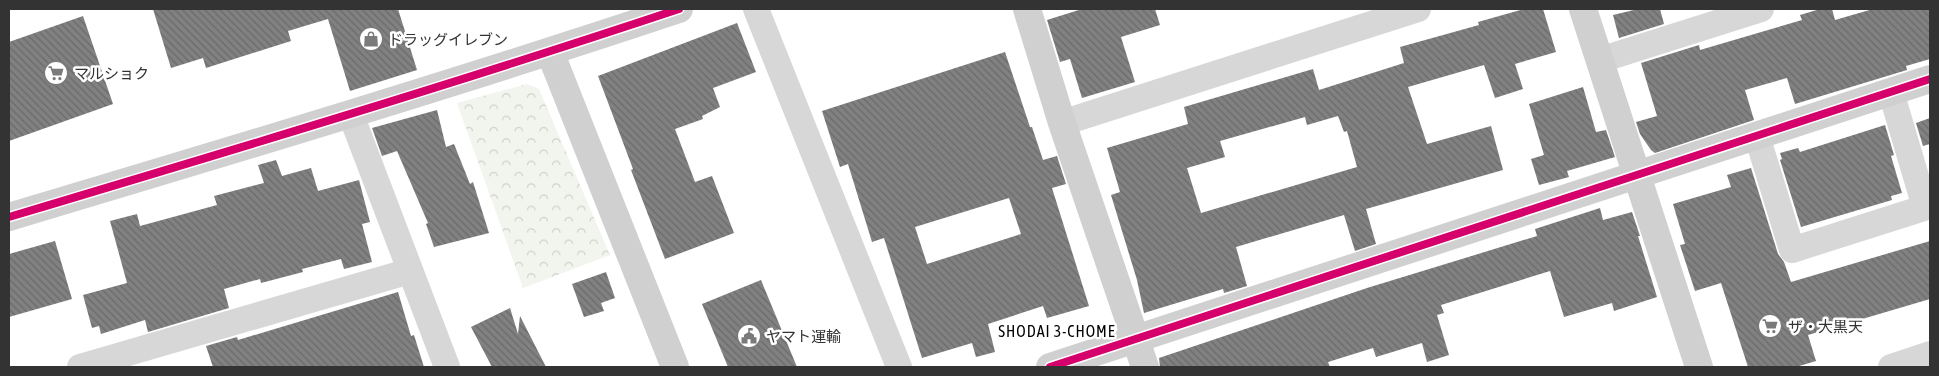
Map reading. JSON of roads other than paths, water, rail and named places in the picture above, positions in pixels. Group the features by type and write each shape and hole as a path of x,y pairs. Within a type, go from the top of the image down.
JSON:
{"street":[{"path":"9,217 351,115 679,9"},
{"path":"756,9 900,367"},
{"path":"1027,9 1062,123 1145,367"},
{"path":"1062,123 1418,9"},
{"path":"1583,9 1699,367"},
{"path":"1600,60 1745,11"},
{"path":"550,52 675,367"},
{"path":"1050,367 1930,79"},
{"path":"1757,136 1792,250 1928,206 1891,92"},
{"path":"351,115 447,367"},
{"path":"80,367 410,271"},
{"path":"1891,367 1930,354"}],"place":[{"name":"ドラッグイレブン","path":"371,39"},
{"name":"マルショク","path":"56,73"},
{"name":"ザ・大黒天","path":"1770,326"},
{"name":"ヤマト運輸","path":"749,336"}],"district":[{"name":"SHODAI 3-CHOME","path":"1057,331"}]}
